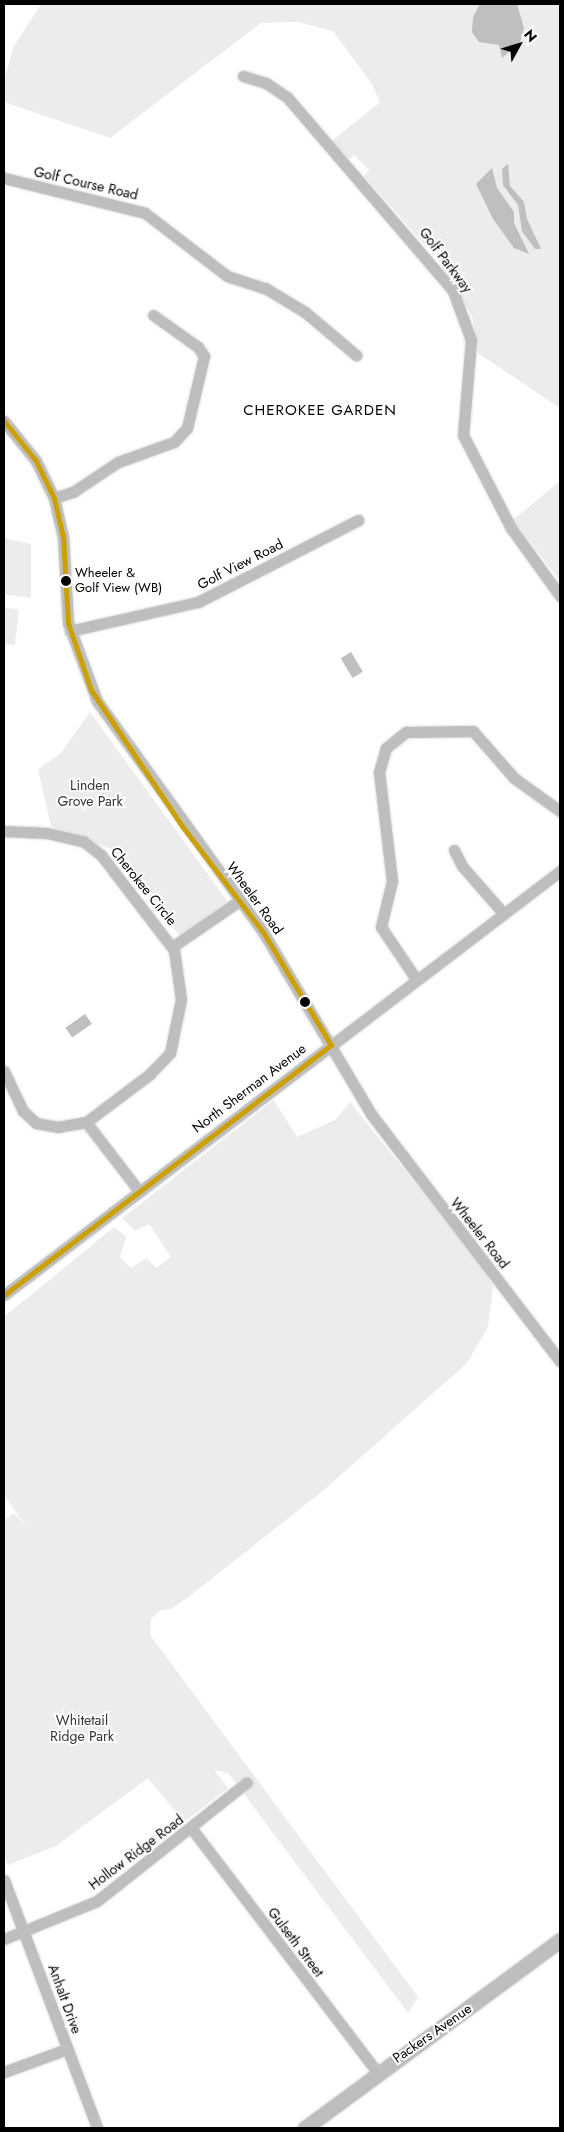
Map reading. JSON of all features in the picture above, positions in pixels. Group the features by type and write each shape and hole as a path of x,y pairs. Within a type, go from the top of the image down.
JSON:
{"main road":[{"name":"Packers Avenue","path":"305,2128 377,2072 560,1940"}],"street":[{"name":"Golf Parkway","path":"242,76 266,83 294,104 453,291 471,340 463,435 511,528 560,596"},
{"name":"Golf Course Road","path":"4,178 145,213 227,276 265,288 305,312 356,355"},
{"path":"54,498 73,492 118,462 174,442 187,428 204,356 198,347 153,315"},
{"name":"Wheeler Road","path":"4,421 36,461 54,498 63,536 70,631 81,668 103,712 240,900 388,1138 560,1361"},
{"name":"Golf View Road","path":"70,631 198,602 358,520"},
{"path":"416,979 382,933 392,881 390,838 380,761 386,748 406,732 477,733 514,778 560,811"},
{"name":"Cherokee Circle","path":"4,830 47,832 83,841 101,855 172,947 181,999 170,1053 150,1074 86,1122 58,1127 36,1122 23,1111 4,1071"},
{"path":"454,850 462,866 504,913"},
{"name":"North Sherman Avenue","path":"4,1295 560,871"},
{"name":"Cherokee Circle","path":"172,947 240,900"},
{"path":"86,1122 139,1191"},
{"name":"Hollow Ridge Road","path":"4,1939 97,1901 192,1829 247,1782"},
{"name":"Gulseth Street","path":"192,1829 377,2072"},
{"name":"Anhalt Drive","path":"4,1880 97,2128"},
{"path":"4,2072 68,2050"}],"green space":[{"path":"41,4 560,4 560,408 478,353 472,316 438,260 444,255 431,239 424,244 364,176 369,170 354,155 349,159 332,141 380,102 372,84 333,31 298,22 261,23 110,138 4,102 4,80 14,46"},
{"path":"560,481 560,581 513,520"},
{"path":"4,538 31,544 31,598 4,594"},
{"path":"4,608 19,609 15,645 4,644"},
{"name":"Linden Grove Park","path":"90,712 228,902 180,936 111,849 51,827 38,769 60,754"},
{"name":"Whitetail Ridge Park","path":"274,1100 297,1137 335,1120 350,1102 481,1265 493,1286 488,1327 467,1363 324,1490 191,1595 171,1609 159,1611 151,1619 150,1635 418,1997 408,2013 228,1773 214,1770 228,1788 184,1822 148,1778 56,1846 8,1865 4,1856 4,1521 14,1513 26,1527 4,1495 4,1317 114,1227 126,1237 120,1257 131,1268 147,1258 156,1268 171,1257 149,1224 135,1231 122,1218"}],"shaded area":[{"path":"480,4 517,4 524,28 520,42 502,58 499,45 479,42 472,32 473,17"},
{"path":"508,164 510,186 524,202 527,219 541,249 535,249 522,231 518,205 503,185 502,169"},
{"path":"492,168 497,188 514,212 514,223 529,254 514,248 493,219 476,184"},
{"path":"351,652 363,672 353,678 341,658"},
{"path":"85,1014 92,1024 72,1038 65,1028"}],"transit line":[{"path":"4,421 36,461 54,498 63,536 68,623 91,690 182,826 263,932 331,1045 4,1295"}],"place":[{"name":"Wheeler & Golf View (WB)","path":"66,581"}],"district":[{"name":"CHEROKEE GARDEN","path":"320,411"}]}
